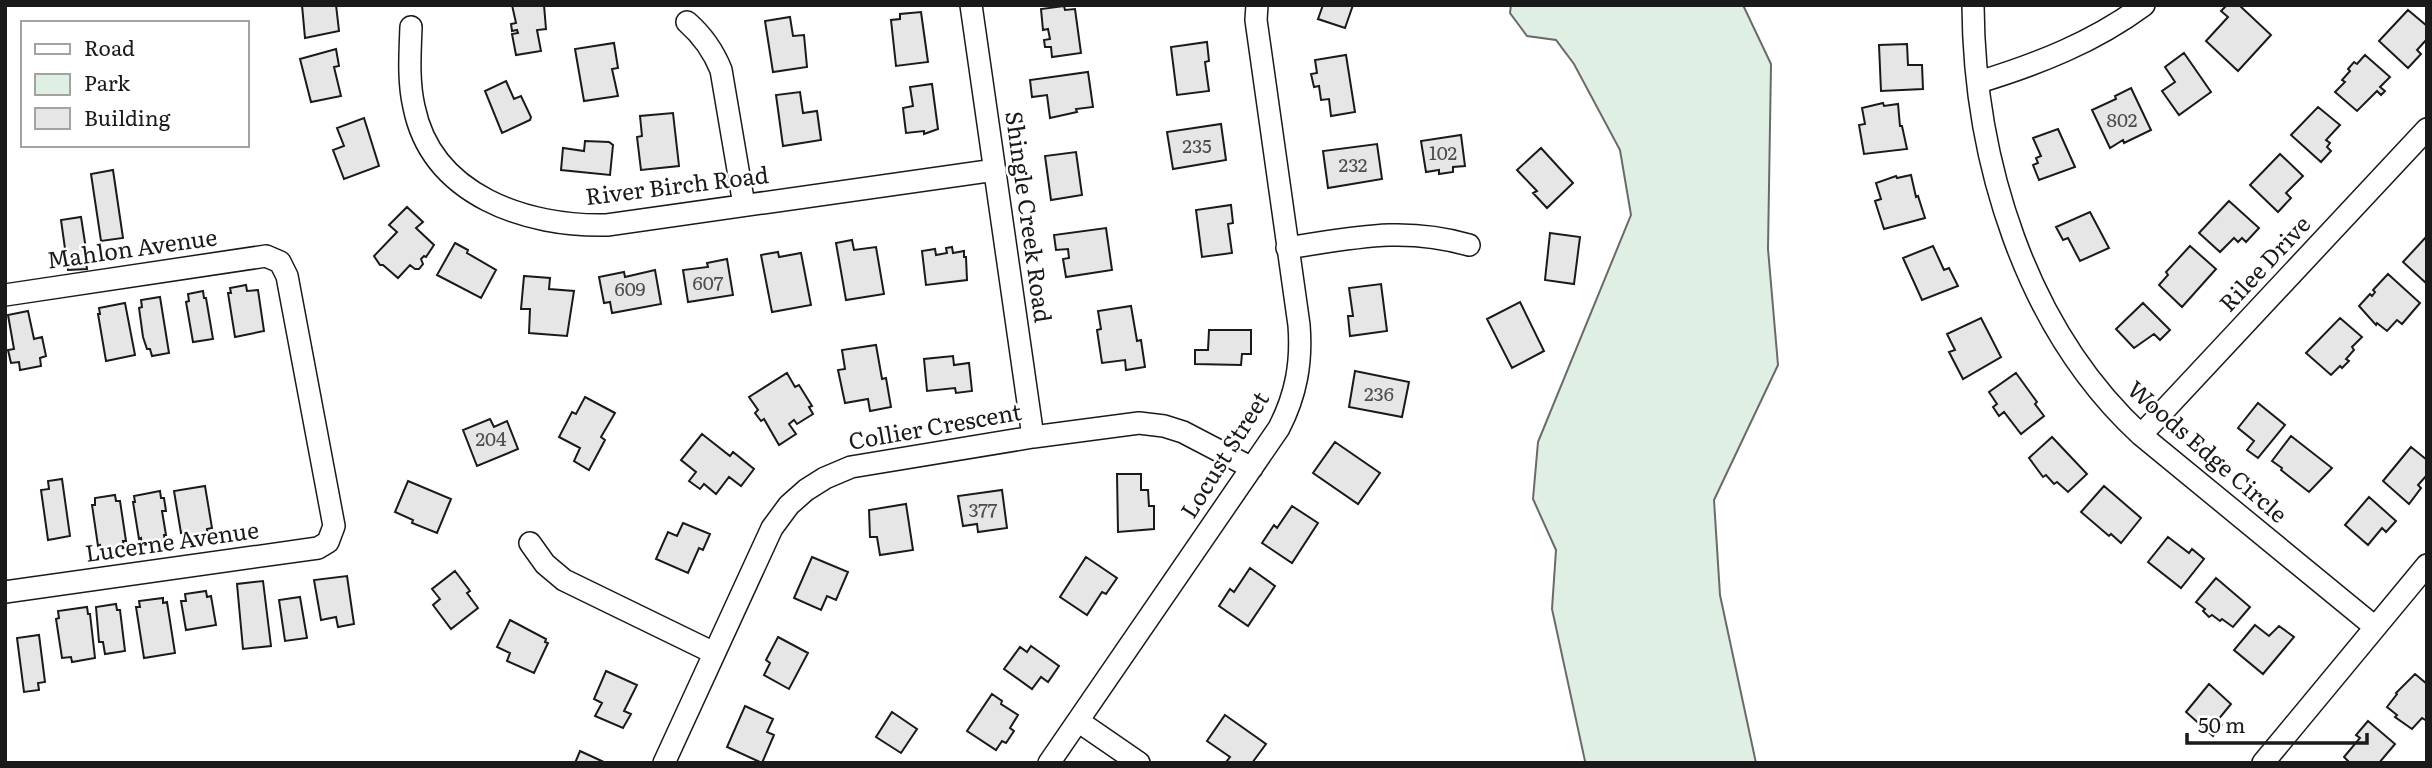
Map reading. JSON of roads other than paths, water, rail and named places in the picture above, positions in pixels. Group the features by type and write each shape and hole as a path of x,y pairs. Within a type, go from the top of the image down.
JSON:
{"street":[{"name":"Shingle Creek Road","path":"971,5 1033,437"},
{"name":"Locust Street","path":"1049,763 1279,428 1290,407 1298,379 1301,349 1299,326 1256,20 1257,5"},
{"name":"Woods Edge Circle","path":"1973,5 1979,82 1993,172 2008,225 2056,329 2089,380 2113,409 2375,627"},
{"path":"1979,82 2027,68 2074,47 2118,24 2144,5"},
{"path":"687,22 701,34 721,69 744,205"},
{"name":"River Birch Road","path":"411,27 409,67 414,107 421,129 434,154 452,176 479,197 515,213 543,221 607,225 995,170"},
{"name":"Rilee Drive","path":"2141,435 2427,129"},
{"path":"1287,248 1385,234 1442,237 1469,245"},
{"name":"Mahlon Avenue","path":"5,295 266,256 280,262 287,276 334,526"},
{"name":"Collier Crescent","path":"664,763 772,528 789,505 825,478 867,463 1033,437 1139,424 1164,426 1183,432 1252,467"},
{"name":"Lucerne Avenue","path":"5,592 318,548 328,542 334,526"},
{"path":"530,543 545,564 564,580 714,653"},
{"path":"2263,763 2427,565"},
{"path":"1078,721 1139,763"}]}
